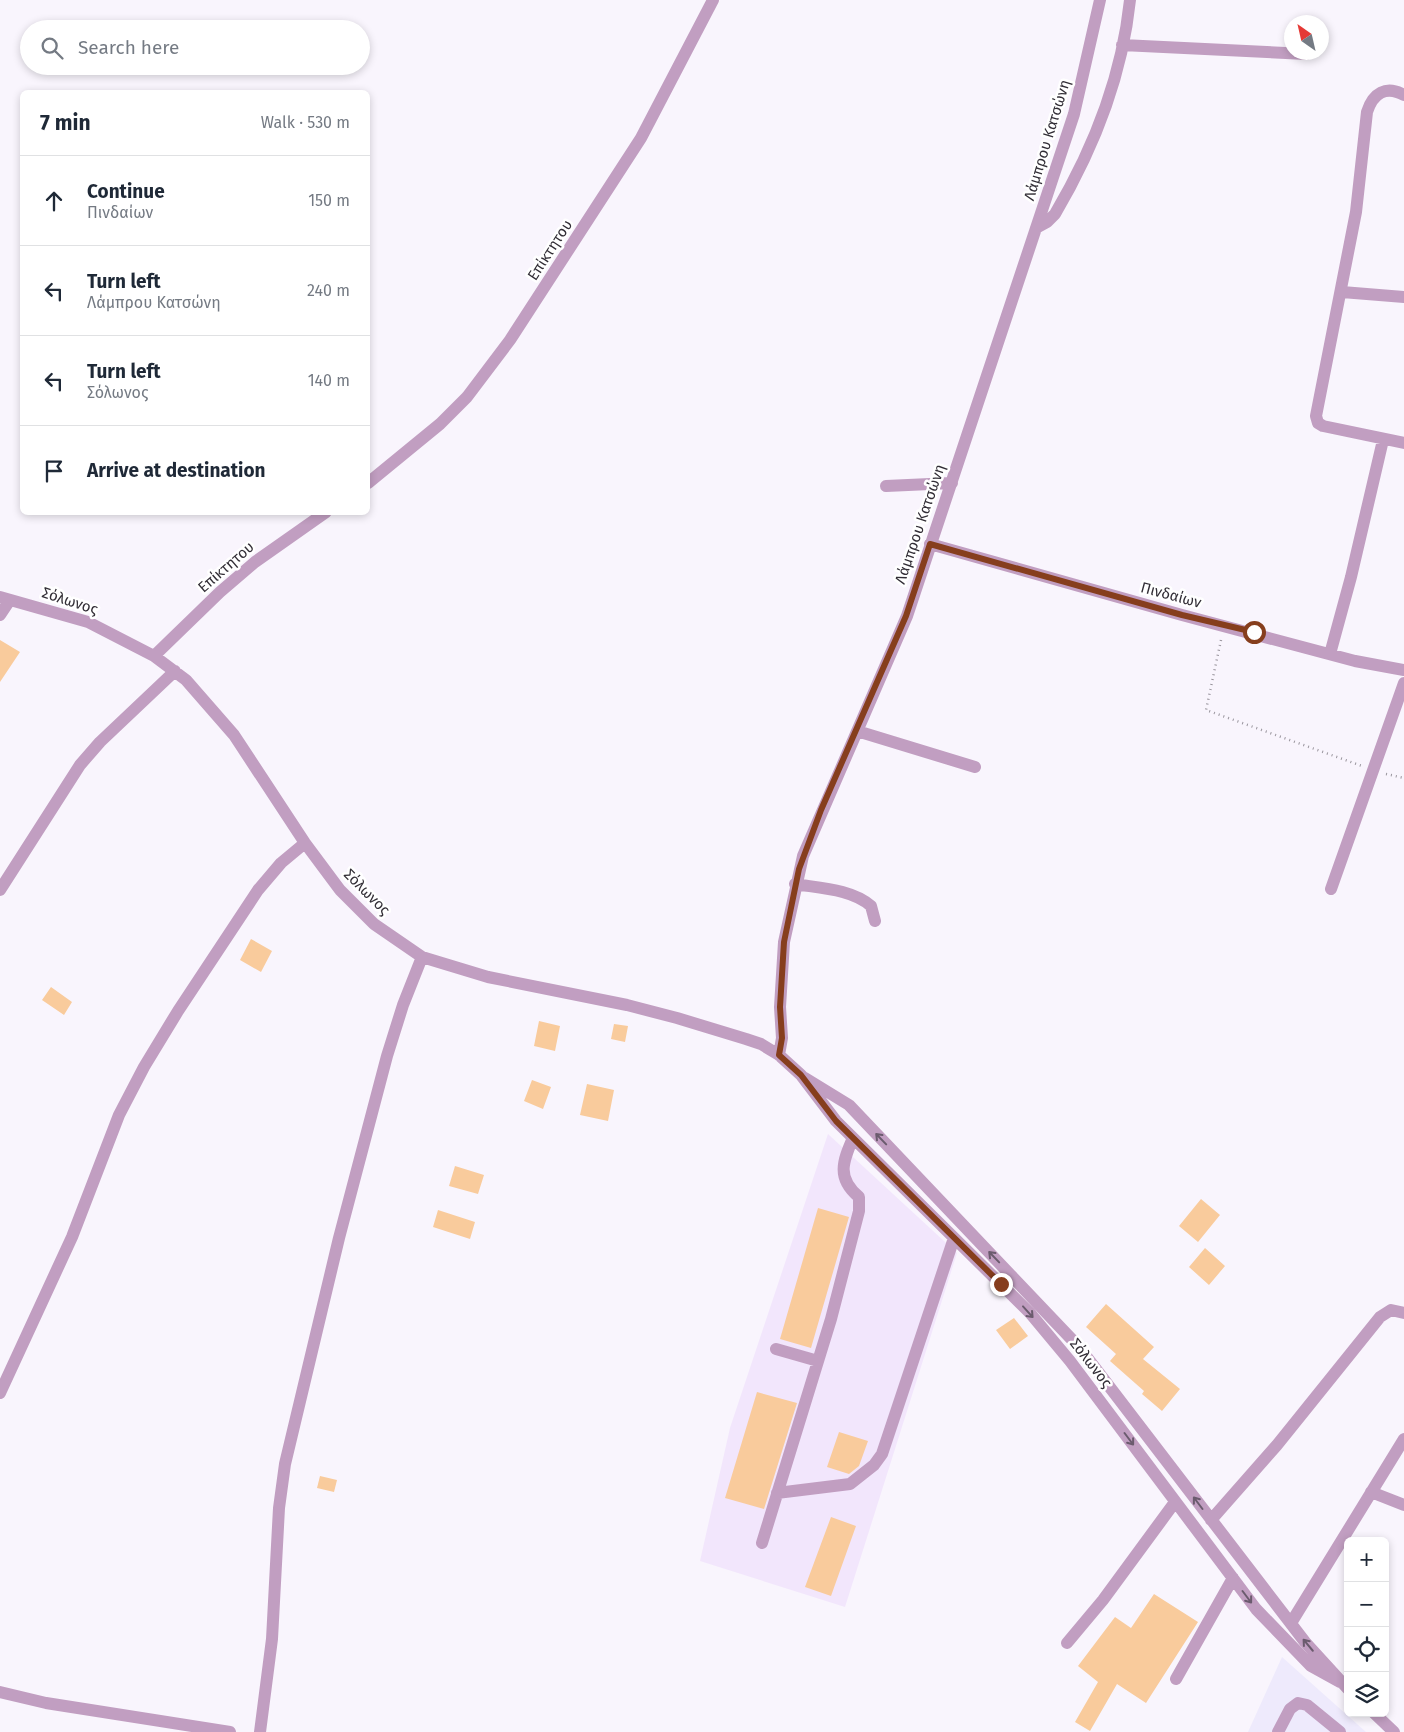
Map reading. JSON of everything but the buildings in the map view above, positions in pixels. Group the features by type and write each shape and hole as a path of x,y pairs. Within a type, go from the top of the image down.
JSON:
{"street":[{"name":"Επίκτητου","path":"370,481 440,424 467,397 510,340 641,138 713,0"},
{"name":"Λάμπρου Κατσώνη","path":"779,1055 782,1038 780,1007 784,950 795,884 806,847 906,616 1074,114 1100,0"},
{"path":"1036,228 1047,222 1055,214 1088,154 1109,99 1122,45 1130,0"},
{"path":"1122,45 1284,53"},
{"path":"1404,95 1390,90 1382,91 1374,96 1370,104 1364,135 1362,175 1342,292 1316,411 1316,420 1323,426 1404,443"},
{"path":"1342,292 1404,297"},
{"path":"1330,654 1351,577 1383,440"},
{"path":"886,486 952,483"},
{"name":"Επίκτητου","path":"154,656 220,592 255,562 322,515"},
{"name":"Πινδαίων","path":"930,544 1330,654 1404,670"},
{"path":"0,615 5,598"},
{"name":"Σόλωνος","path":"5,598 88,622 154,656 175,671 208,702 234,735 305,843 340,890 374,924 422,957 488,978 627,1006 746,1038 761,1044 779,1055 801,1075 848,1106 1039,1303 1085,1354 1291,1624 1344,1685"},
{"path":"0,890 80,765 100,742 175,671"},
{"path":"1331,889 1404,683"},
{"path":"857,731 975,767"},
{"path":"0,1393 66,1252 119,1115 144,1067 178,1011 258,890 281,863 305,843"},
{"path":"795,884 859,898 871,906 875,920"},
{"path":"260,1732 272,1639 279,1508 285,1464 339,1238 385,1065 403,1005 422,957"},
{"name":"Σόλωνος","path":"801,1075 829,1114 1030,1313 1070,1361 1256,1609 1311,1666 1344,1685"},
{"path":"762,1543 776,1492 818,1361 859,1211 859,1197 851,1190 843,1169 844,1158 853,1138"},
{"path":"776,1492 850,1484 874,1466 882,1454 954,1238"},
{"path":"1211,1520 1277,1445 1380,1317 1392,1310 1404,1313"},
{"path":"776,1349 818,1361"},
{"path":"1291,1624 1404,1439"},
{"path":"1371,1492 1404,1505"},
{"path":"1067,1643 1102,1600 1175,1502"},
{"path":"1176,1678 1233,1578"},
{"path":"0,1692 46,1702 230,1732"},
{"path":"1278,1732 1290,1708 1298,1703 1307,1705 1340,1732"},
{"path":"1378,1717 1394,1732"}],"path":[{"path":"1224,625 1206,710 1373,770 1404,778"}],"shaded area":[{"path":"828,1134 957,1253 845,1607 700,1561 730,1428"},
{"path":"1282,1657 1344,1712 1344,1717 1349,1717 1366,1732 1248,1732"}],"route":[{"path":"1001,1284 836,1121 816,1098 801,1075 779,1055 782,1038 780,1007 784,942 803,856 821,810 906,616 930,544 1182,615 1254,632"}]}
